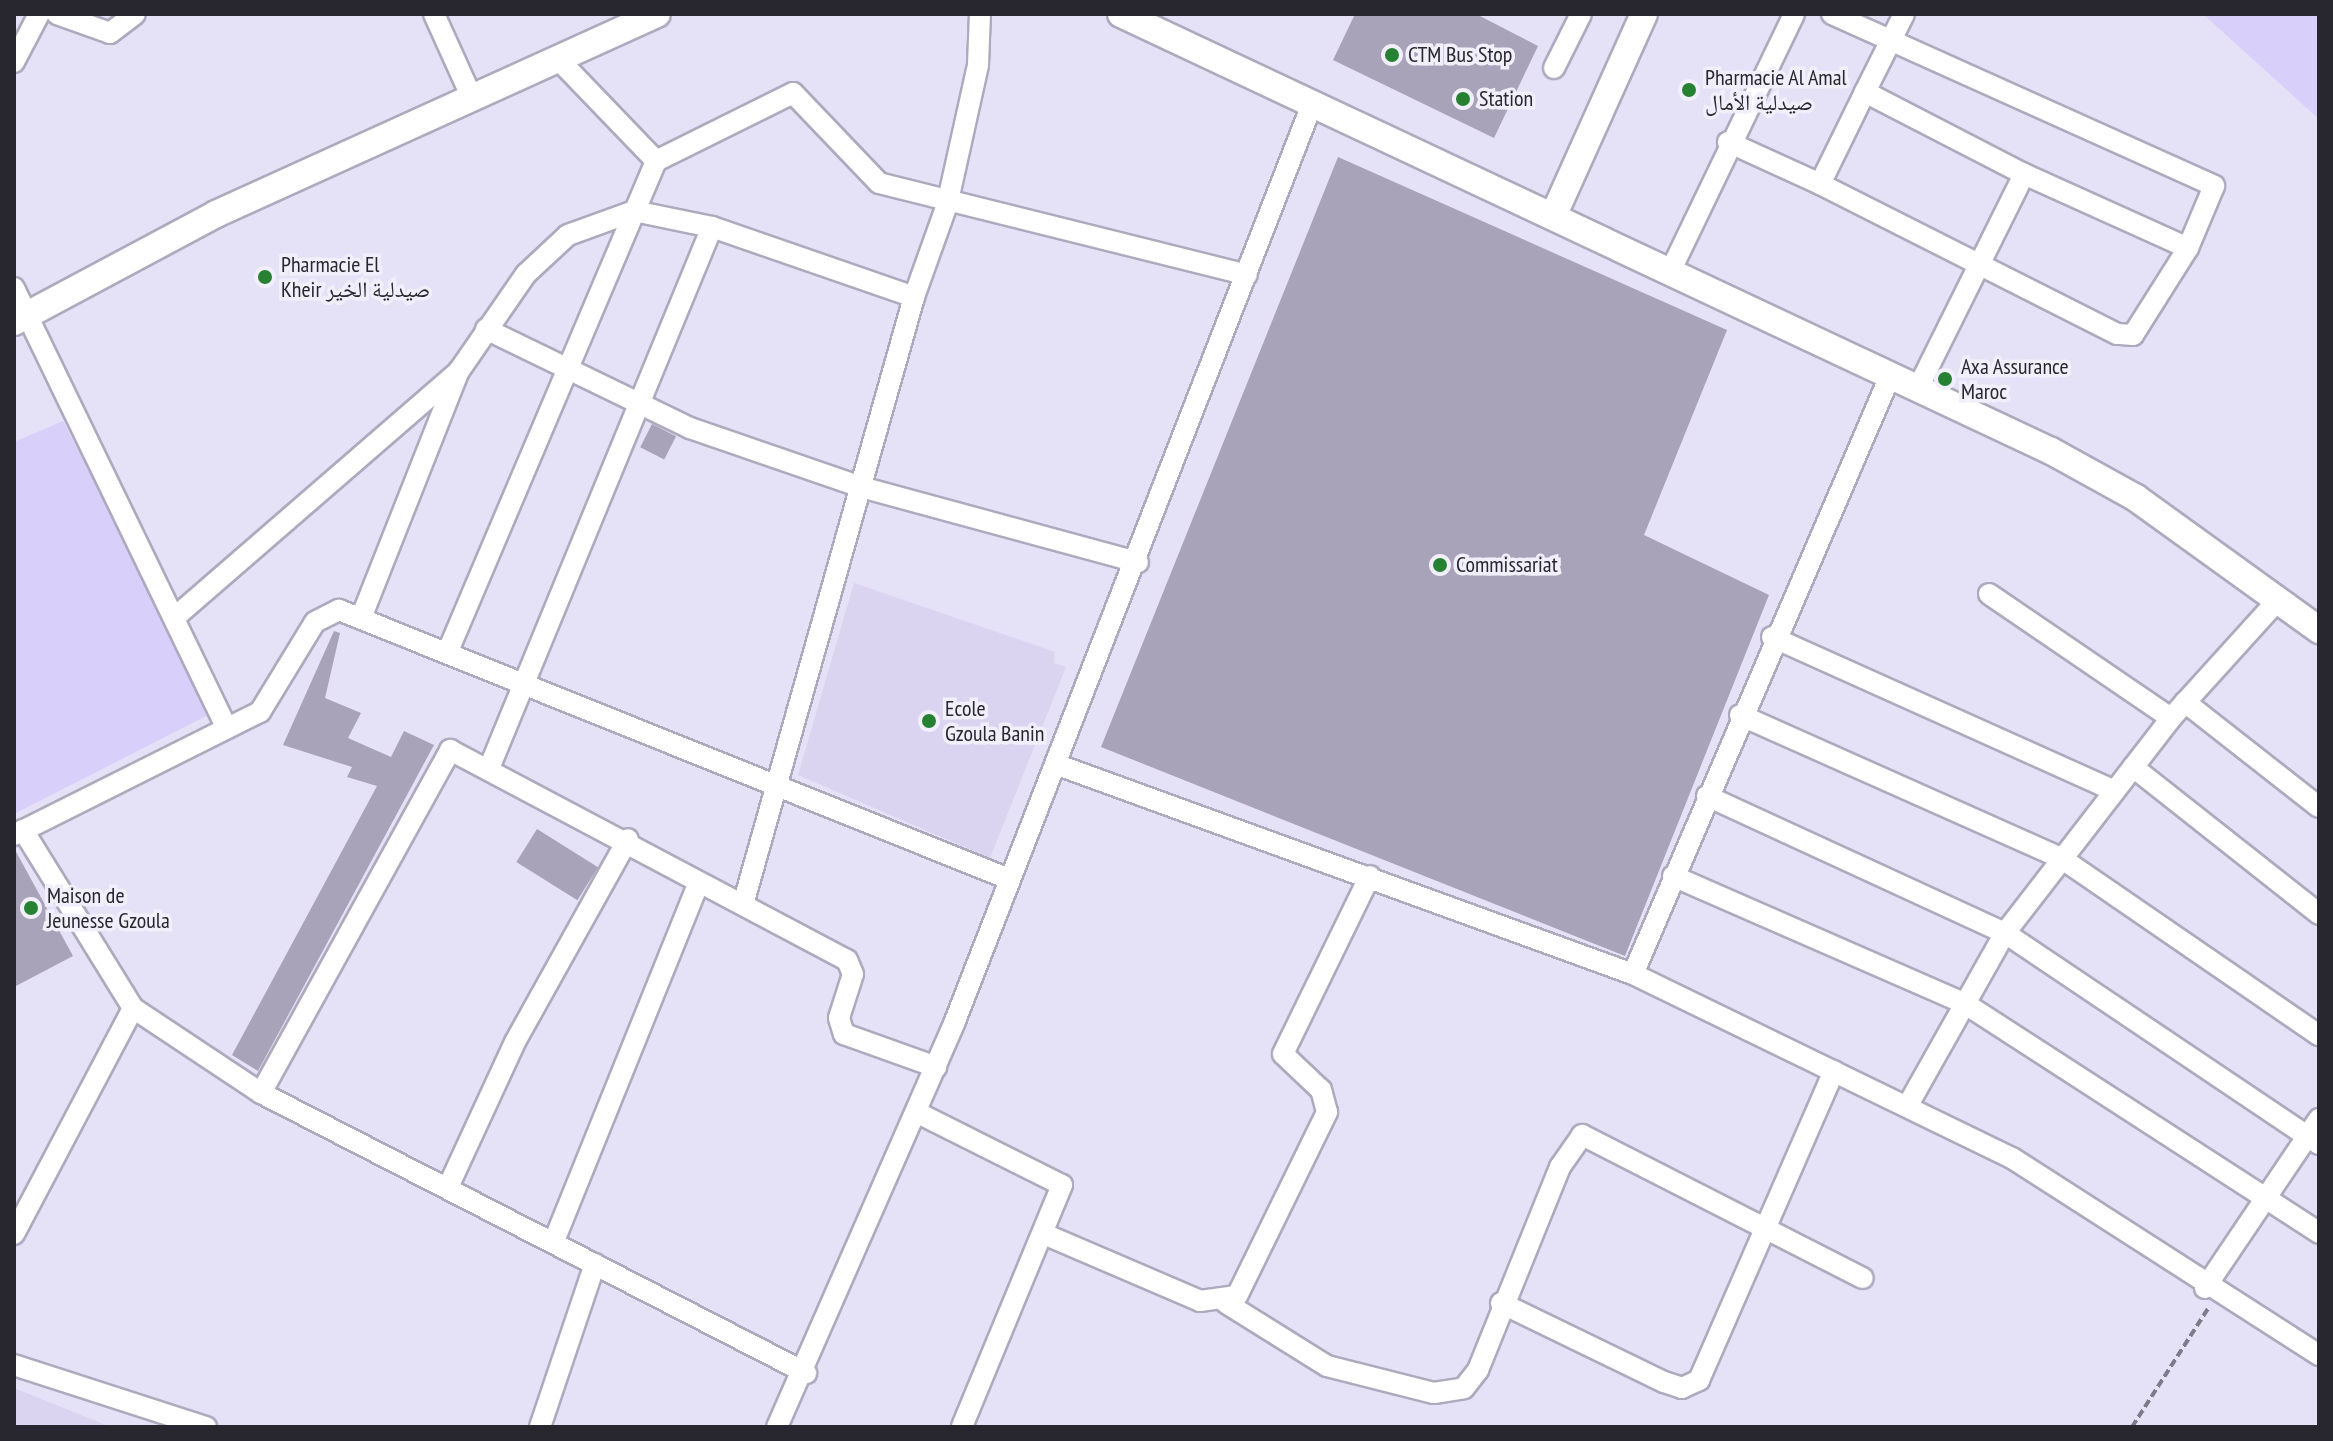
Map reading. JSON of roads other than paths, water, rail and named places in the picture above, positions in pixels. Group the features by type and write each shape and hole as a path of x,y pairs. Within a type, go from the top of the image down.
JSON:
{"main road":[{"path":"21,318 216,214 657,14"},
{"path":"1121,14 1555,212 1670,272 1890,376 2136,498 2319,630"},
{"path":"1555,212 1644,14"}],"street":[{"path":"14,62 39,14"},
{"path":"57,14 110,33 135,14"},
{"path":"434,14 472,98"},
{"path":"744,901 914,297 947,205 978,65 980,14"},
{"path":"1554,68 1581,14"},
{"path":"1670,272 1728,142 1794,14"},
{"path":"1728,142 1820,184 2125,337 2147,321 2217,192 2212,184 1832,14"},
{"path":"1820,184 1904,14"},
{"path":"558,59 656,161"},
{"path":"1865,92 2024,174 2188,248"},
{"path":"448,651 656,161 793,93 858,168 879,183 947,205 1247,275"},
{"path":"777,1427 806,1373 918,1113 1138,562 1313,102"},
{"path":"1917,390 2024,174"},
{"path":"361,618 459,371 486,329 552,246 634,211 712,227 914,297"},
{"path":"490,766 643,404 712,227"},
{"path":"14,288 21,318 226,727"},
{"path":"486,329 570,365 643,404 861,487 1138,562"},
{"path":"174,618 459,371"},
{"path":"1633,974 1772,637 1890,376"},
{"path":"1989,594 2171,718"},
{"path":"1908,1105 2005,933 2171,718 2278,600"},
{"path":"806,1373 449,1185 261,1093 133,1008 18,832 260,712 327,613 361,618 448,651 1009,879"},
{"path":"1772,637 2114,791"},
{"path":"2185,702 2319,807"},
{"path":"1740,715 2061,858 2319,1035"},
{"path":"261,1093 443,755 453,751 490,766 628,839 699,883 744,901 850,964 839,1022 844,1034 936,1067"},
{"path":"1058,765 1633,974 2012,1158 2211,1291 2319,1355"},
{"path":"2133,767 2319,914"},
{"path":"1707,796 2005,933 2315,1133 2262,1194 2211,1291"},
{"path":"449,1185 515,1042 628,839"},
{"path":"1226,1303 1245,1287 1327,1112 1321,1090 1283,1054 1370,876"},
{"path":"1673,876 1964,1003 2319,1233"},
{"path":"554,1241 699,883"},
{"path":"14,1234 133,1008"},
{"path":"1501,1303 1682,1388 1699,1380 1770,1225 1834,1071"},
{"path":"918,1113 1060,1182 1044,1234 962,1427"},
{"path":"1044,1234 1200,1301 1226,1303 1327,1366 1434,1393 1464,1388 1478,1370 1501,1303 1560,1167 1582,1135 1770,1225 1863,1278"},
{"path":"540,1427 595,1264"},
{"path":"14,1365 206,1427"}],"place":[{"name":"CTM Bus Stop","path":"1392,55"},
{"name":"Pharmacie Al Amal صيدلية الأمال","path":"1689,90"},
{"name":"Station","path":"1463,99"},
{"name":"Pharmacie El Kheir صيدلية الخير","path":"265,277"},
{"name":"Axa Assurance Maroc","path":"1945,379"},
{"name":"Commissariat","path":"1440,565"},
{"name":"Ecole Gzoula Banin","path":"929,721"},
{"name":"Maison de Jeunesse Gzoula","path":"31,908"}]}
